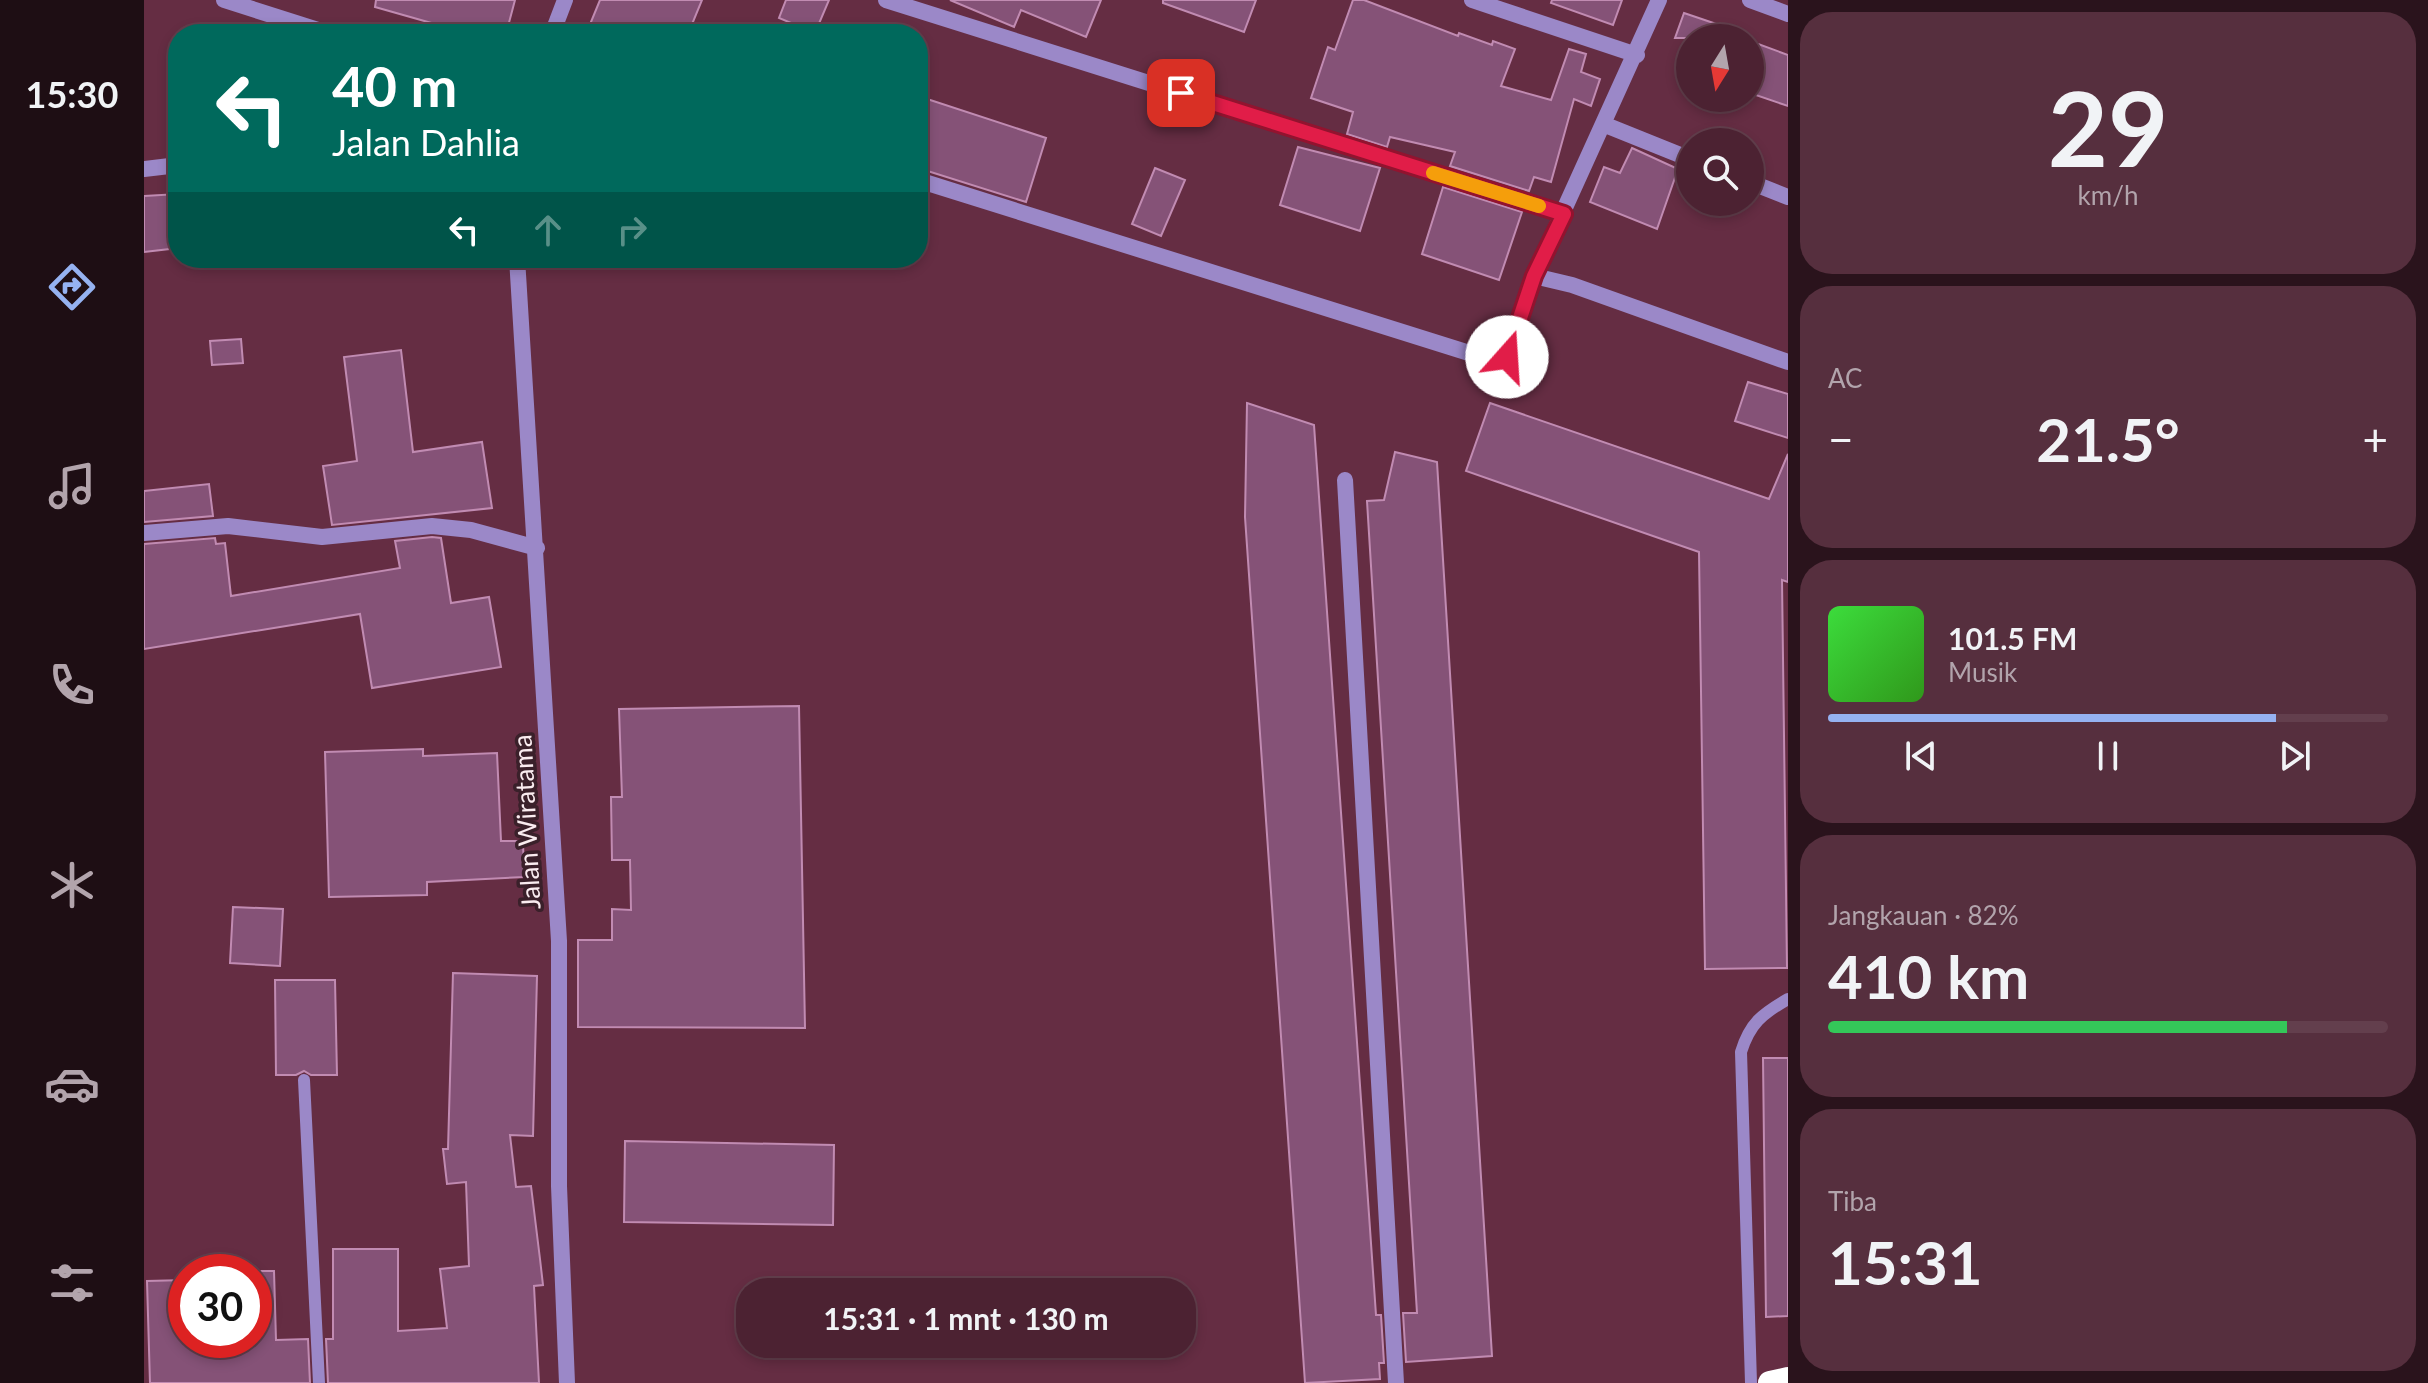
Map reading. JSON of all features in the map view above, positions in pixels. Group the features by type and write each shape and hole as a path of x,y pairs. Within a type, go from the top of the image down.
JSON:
{"highway":[{"path":"1770,1383 1788,1379"}],"street":[{"path":"224,0 300,24"},
{"path":"556,24 565,0"},
{"path":"886,0 1564,214"},
{"path":"1472,0 1637,55"},
{"path":"928,183 1496,364 1507,357 1534,276 1637,55 1659,0"},
{"path":"1750,0 1788,14"},
{"path":"1603,124 1676,153"},
{"path":"144,169 168,166"},
{"path":"1764,188 1788,197"},
{"name":"Jalan Wiratama","path":"518,268 559,941 559,1186 567,1383"},
{"path":"1534,276 1572,285 1788,362"},
{"path":"1345,480 1396,1383"},
{"path":"144,533 228,526 322,537 432,526 471,530 537,548"}],"lane":[{"path":"1751,1383 1753,1337 1741,1052 1748,1031 1758,1017 1788,999"},
{"path":"304,1080 319,1383"}],"building":[{"path":"376,0 515,0 509,24 435,24 375,7"},
{"path":"600,0 702,0 692,24 590,24"},
{"path":"786,0 829,0 819,24 793,24 779,18"},
{"path":"950,0 1101,0 1086,37 1021,10 1014,27"},
{"path":"1163,0 1256,0 1244,32 1163,3"},
{"path":"1353,0 1364,0 1458,36 1459,33 1492,45 1493,41 1515,49 1501,86 1551,100 1569,49 1586,54 1581,72 1600,79 1591,106 1574,99 1551,182 1534,177 1529,191 1450,166 1455,152 1390,137 1387,147 1347,134 1353,112 1311,98 1328,47 1335,50"},
{"path":"1552,0 1622,0 1613,25 1551,3"},
{"path":"1684,13 1716,24 1680,24"},
{"path":"1764,46 1788,55 1788,106 1764,98"},
{"path":"928,99 1046,138 1026,202 928,171"},
{"path":"1298,147 1380,168 1360,231 1280,205"},
{"path":"1632,148 1676,168 1657,229 1590,202 1604,167 1620,173"},
{"path":"1155,168 1185,180 1161,236 1132,224"},
{"path":"1443,187 1522,212 1499,280 1422,254"},
{"path":"168,195 168,249 144,252 144,196"},
{"path":"241,339 243,363 212,365 210,341"},
{"path":"401,350 413,452 482,442 492,508 332,525 323,466 357,461 344,357"},
{"path":"1748,382 1788,394 1788,438 1735,421"},
{"path":"1247,403 1314,425 1376,1315 1381,1315 1384,1363 1379,1363 1380,1379 1305,1383 1245,517"},
{"path":"1490,403 1769,499 1788,454 1788,582 1782,580 1787,968 1705,969 1699,552 1466,471"},
{"path":"1395,452 1437,462 1492,1356 1406,1362 1403,1313 1417,1313 1367,501 1384,500"},
{"path":"209,484 213,516 144,522 144,491"},
{"path":"215,538 216,544 225,543 231,596 400,568 395,541 441,538 451,603 489,597 501,667 372,688 360,614 144,649 144,544"},
{"path":"799,706 805,1028 578,1027 578,940 612,940 612,909 631,910 630,860 612,860 611,797 622,797 619,709"},
{"path":"423,749 423,756 497,753 501,841 523,841 524,877 427,882 427,895 329,897 325,752"},
{"path":"233,907 283,909 280,966 230,963"},
{"path":"453,973 537,976 533,1136 510,1135 516,1187 531,1186 540,1259 543,1285 534,1286 539,1383 328,1383 326,1339 333,1339 333,1249 398,1249 398,1331 447,1328 440,1269 469,1266 466,1182 447,1184 443,1149 448,1149"},
{"path":"275,980 335,980 337,1075 311,1075 304,1071 296,1075 276,1075"},
{"path":"1763,1058 1788,1058 1788,1316 1766,1317"},
{"path":"625,1141 834,1145 833,1225 624,1222"},
{"path":"274,1271 276,1340 308,1339 310,1383 150,1383 147,1281 168,1280 168,1358 272,1358"}],"slow traffic":[{"path":"1433,173 1539,206"}],"route":[{"path":"1181,93 1564,214 1534,276 1507,357"}]}
